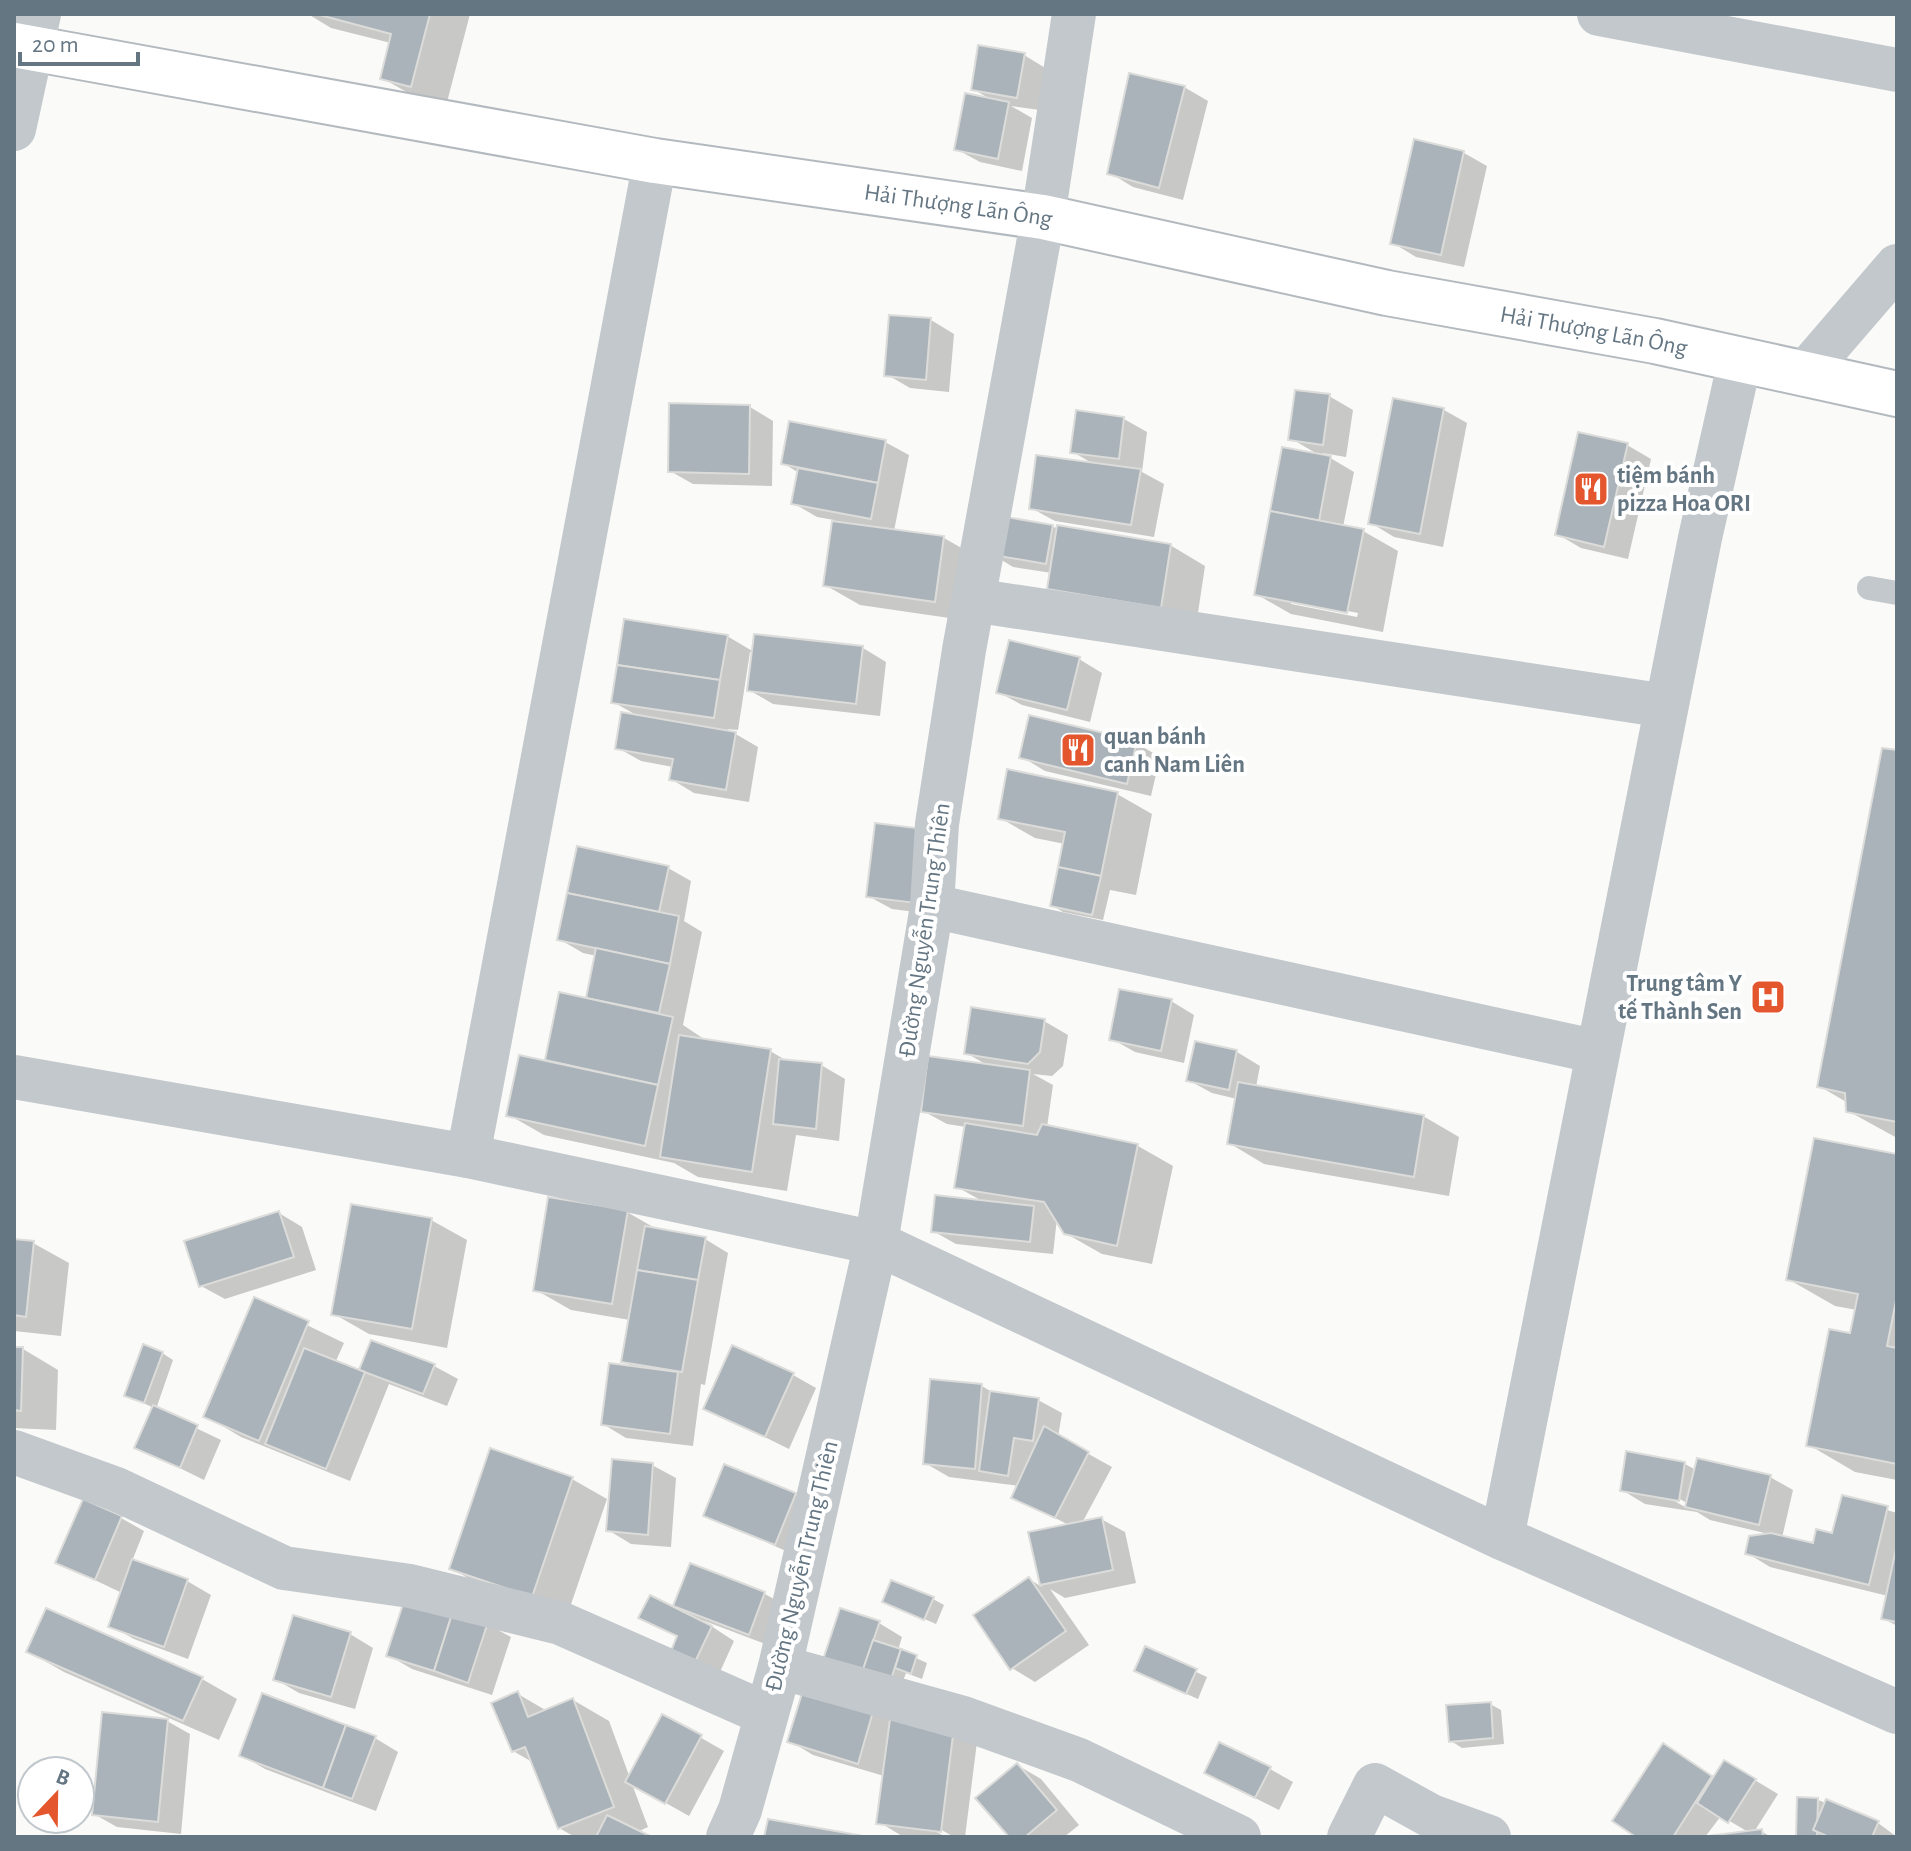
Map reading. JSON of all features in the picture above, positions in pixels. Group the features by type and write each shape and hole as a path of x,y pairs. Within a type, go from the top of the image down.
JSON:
{"street":[{"name":"Đường Nguyễn Trung Thiên","path":"728,1837 740,1810 780,1667 876,1243 932,906 937,824 973,600 1043,217 1074,14"},
{"path":"1599,14 1897,70"},
{"name":"Hải Thượng Lãn Ông","path":"28,36 655,161 1043,217 1387,293 1655,341 1897,394"},
{"path":"14,129 28,36"},
{"path":"468,1156 655,161"},
{"path":"1804,374 1897,266"},
{"path":"1502,1538 1666,706 1740,360"},
{"path":"973,600 1666,706"},
{"path":"932,906 1598,1052"},
{"path":"14,1077 468,1156 876,1243 1502,1538 1897,1712"},
{"path":"14,1452 116,1489 284,1568 410,1586 560,1623 766,1714"},
{"path":"780,1667 963,1718 1064,1755 1239,1837"},
{"path":"1349,1837 1375,1785 1431,1816 1489,1837"}],"lane":[{"path":"1869,588 1897,593"}],"building":[{"path":"316,14 430,14 411,87 380,79 391,34"},
{"path":"978,45 1025,53 1017,98 971,90"},
{"path":"1129,73 1185,86 1159,188 1107,174"},
{"path":"965,93 1009,102 998,159 954,150"},
{"path":"1414,139 1464,151 1441,255 1390,244"},
{"path":"889,315 931,318 926,380 884,376"},
{"path":"1295,390 1330,394 1323,445 1288,440"},
{"path":"1393,398 1444,408 1420,534 1368,524"},
{"path":"669,403 750,405 749,474 668,472"},
{"path":"1076,410 1124,417 1119,459 1070,453"},
{"path":"789,421 886,440 878,483 781,464"},
{"name":"tiệm bánh pizza Hoa ORI","path":"1578,432 1628,443 1604,547 1555,535"},
{"path":"1282,447 1331,456 1319,521 1270,511"},
{"path":"1036,455 1141,469 1131,525 1029,509"},
{"path":"798,468 878,483 871,519 791,504"},
{"path":"1270,511 1364,529 1347,613 1254,595"},
{"path":"995,515 1053,525 1046,564 988,554"},
{"path":"832,521 944,536 935,602 823,586"},
{"path":"1057,525 1171,544 1161,608 1047,589"},
{"path":"624,619 728,635 720,680 617,665"},
{"path":"754,634 863,646 856,704 747,691"},
{"path":"1009,640 1080,657 1067,710 996,693"},
{"path":"617,665 720,680 714,718 611,703"},
{"path":"621,712 736,732 726,790 669,780 673,759 615,749"},
{"name":"quan bánh canh Nam Liên","path":"1029,715 1137,741 1127,784 1019,758"},
{"path":"1882,748 1897,750 1897,1122 1846,1112 1845,1093 1817,1087"},
{"path":"1007,769 1118,792 1101,876 1058,867 1065,832 998,819"},
{"path":"875,823 924,829 916,903 866,897"},
{"path":"577,846 669,866 659,912 567,893"},
{"path":"1058,867 1101,876 1092,915 1050,906"},
{"path":"567,893 679,916 670,964 557,940"},
{"path":"596,948 670,964 659,1013 586,998"},
{"path":"1119,989 1172,999 1161,1051 1109,1040"},
{"path":"559,992 673,1017 658,1085 545,1060"},
{"path":"971,1007 1045,1019 1040,1052 1028,1064 964,1054"},
{"path":"679,1035 771,1049 752,1172 660,1157"},
{"path":"1195,1041 1237,1050 1229,1090 1186,1081"},
{"path":"519,1055 658,1085 645,1146 506,1116"},
{"path":"928,1056 1030,1070 1023,1126 921,1112"},
{"path":"779,1059 822,1063 816,1129 773,1124"},
{"path":"1238,1082 1424,1115 1414,1177 1227,1144"},
{"path":"965,1123 1037,1135 1042,1124 1138,1144 1117,1246 1064,1234 1044,1202 954,1188"},
{"path":"1814,1138 1897,1154 1897,1296 1887,1346 1897,1348 1897,1464 1806,1446 1829,1329 1850,1333 1858,1294 1786,1280"},
{"path":"935,1195 1034,1206 1030,1242 931,1232"},
{"path":"548,1197 628,1210 612,1304 533,1291"},
{"path":"351,1204 432,1218 412,1329 331,1315"},
{"path":"279,1211 294,1257 199,1287 184,1241"},
{"path":"645,1226 706,1237 698,1280 637,1270"},
{"path":"14,1239 34,1241 26,1317 14,1315"},
{"path":"637,1270 698,1280 682,1372 621,1362"},
{"path":"254,1297 309,1321 259,1441 203,1417"},
{"path":"371,1340 435,1364 423,1394 359,1370"},
{"path":"143,1344 163,1352 144,1403 124,1396"},
{"path":"732,1345 794,1373 765,1437 703,1409"},
{"path":"14,1347 23,1347 21,1411 14,1410"},
{"path":"304,1348 365,1372 326,1469 265,1444"},
{"path":"609,1363 678,1372 670,1434 601,1425"},
{"path":"930,1379 982,1384 975,1469 923,1464"},
{"path":"990,1391 1039,1398 1033,1441 1014,1438 1008,1476 979,1471"},
{"path":"153,1405 198,1425 180,1468 134,1448"},
{"path":"1044,1426 1089,1452 1055,1518 1011,1498"},
{"path":"490,1448 573,1477 532,1597 449,1569"},
{"path":"1626,1451 1685,1462 1679,1501 1620,1491"},
{"path":"1697,1458 1771,1475 1759,1525 1685,1507"},
{"path":"612,1459 653,1463 648,1535 606,1531"},
{"path":"724,1464 796,1493 775,1545 703,1516"},
{"path":"1842,1495 1888,1506 1869,1585 1745,1554 1749,1536 1771,1533 1813,1543 1816,1529 1832,1533"},
{"path":"83,1499 122,1516 95,1580 55,1563"},
{"path":"1102,1517 1113,1570 1040,1585 1028,1532"},
{"path":"1897,1544 1897,1622 1881,1619"},
{"path":"132,1559 188,1579 164,1647 108,1627"},
{"path":"690,1563 765,1592 749,1635 673,1606"},
{"path":"1029,1577 1066,1631 1010,1670 973,1615"},
{"path":"891,1580 934,1597 924,1620 882,1602"},
{"path":"406,1595 453,1611 434,1671 386,1656"},
{"path":"650,1595 712,1626 695,1662 671,1651 677,1636 638,1618"},
{"path":"46,1608 203,1677 183,1721 26,1652"},
{"path":"840,1608 880,1621 857,1688 818,1675"},
{"path":"453,1611 488,1622 468,1683 434,1671"},
{"path":"293,1615 351,1632 331,1697 273,1680"},
{"path":"873,1640 901,1649 887,1691 859,1681"},
{"path":"1145,1646 1197,1669 1186,1694 1134,1671"},
{"path":"901,1649 917,1655 911,1674 895,1668"},
{"path":"804,1687 874,1708 858,1764 787,1742"},
{"path":"518,1691 528,1717 573,1698 614,1807 558,1829 525,1747 512,1752 491,1703"},
{"path":"262,1693 346,1725 323,1788 239,1756"},
{"path":"1491,1702 1493,1738 1449,1742 1446,1705"},
{"path":"102,1712 168,1719 158,1822 96,1815 96,1774"},
{"path":"662,1714 702,1735 665,1804 625,1782"},
{"path":"890,1719 954,1727 941,1832 876,1824"},
{"path":"346,1725 376,1736 352,1799 323,1788"},
{"path":"1219,1742 1271,1767 1255,1798 1204,1773"},
{"path":"1663,1743 1712,1776 1673,1837 1636,1837 1612,1821"},
{"path":"1724,1760 1756,1779 1728,1823 1697,1803"},
{"path":"1017,1763 1057,1810 1025,1837 1009,1837 975,1798"},
{"path":"1797,1797 1818,1798 1817,1837 1796,1837"},
{"path":"1826,1799 1879,1821 1872,1837 1829,1837 1813,1830"},
{"path":"607,1815 652,1837 596,1837"},
{"path":"768,1819 869,1837 764,1837"},
{"path":"1762,1829 1763,1837 1708,1836"}],"place":[{"name":"tiệm bánh pizza Hoa ORI","path":"1591,489"},
{"name":"quan bánh canh Nam Liên","path":"1078,750"},
{"name":"Trung tâm Y tế Thành Sen","path":"1768,997"}]}
